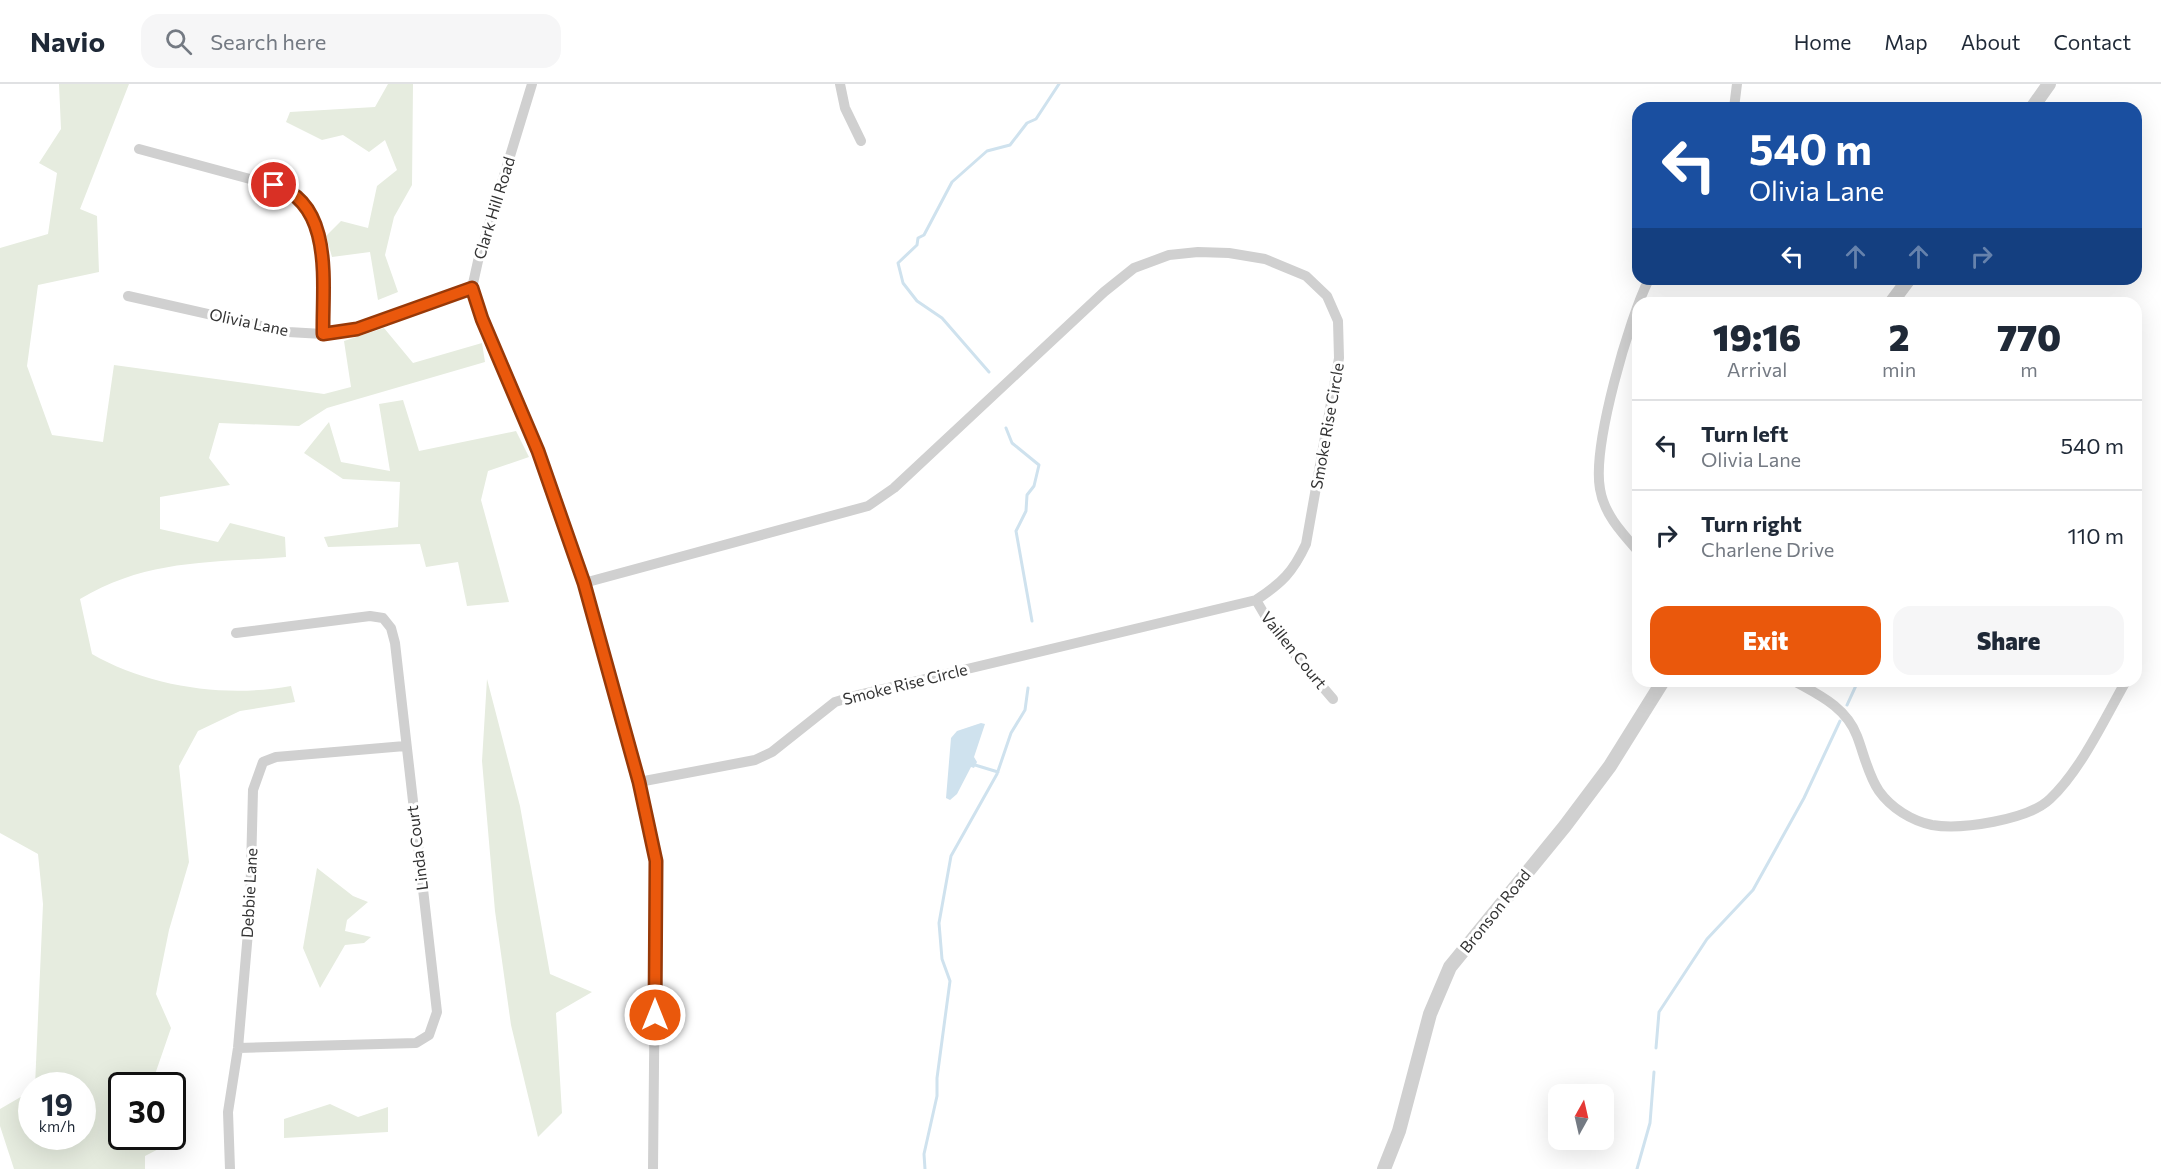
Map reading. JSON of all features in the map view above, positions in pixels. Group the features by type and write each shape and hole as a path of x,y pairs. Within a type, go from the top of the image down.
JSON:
{"street":[{"name":"Clark Hill Road","path":"472,288 478,261 532,84"},
{"path":"840,84 845,108 861,141"},
{"path":"1735,102 1737,84"},
{"path":"2036,102 2049,84"},
{"path":"140,149 291,190 306,206 318,233 322,255 323,334"},
{"name":"Smoke Rise Circle","path":"584,583 868,507 894,488 1104,292 1134,268 1168,255 1229,253 1265,259 1306,276 1327,296 1338,321 1339,358 1306,543 1298,562 1283,582 1256,600 850,697 835,702 772,752 754,760 639,782"},
{"name":"Olivia Lane","path":"128,296 288,332 323,334 357,329 472,288"},
{"path":"472,288 482,319 538,451 584,583 639,782 656,861 653,1169"},
{"path":"1632,319 1608,409 1600,462 1599,488 1607,512 1632,543"},
{"name":"Vaillen Court","path":"1256,600 1273,629 1333,699"},
{"name":"Linda Court","path":"236,633 370,615 383,618 391,628 395,643 437,1012 429,1035 416,1043 238,1048"},
{"name":"Bronson Road","path":"1384,1169 1399,1131 1430,1014 1450,967 1565,826 1610,766 1659,687"},
{"path":"1805,687 1843,712 1856,733 1879,791 1896,809 1933,825 1962,825 2002,819 2030,812 2048,801 2064,784 2122,687"},
{"name":"Debbie Lane","path":"230,1169 228,1112 238,1048 250,909 253,790 263,762 276,757 405,746"}],"shaded area":[{"path":"59,84 129,84 80,209 97,216 99,272 38,285 27,366 52,435 103,442 114,365 324,394 351,387 344,341 384,328 413,363 482,343 485,362 327,408 299,426 219,423 209,458 230,485 160,497 160,529 218,542 230,523 285,537 286,557 205,562 155,570 130,576 80,599 92,654 114,665 138,675 188,687 240,691 291,686 295,702 240,711 198,731 179,766 189,862 169,930 156,994 171,1028 156,1072 108,1072 108,1150 157,1150 145,1156 145,1169 14,1169 0,1126 0,1109 18,1099 18,1150 96,1150 96,1072 36,1072 43,904 38,854 0,833 0,248 48,234 57,173 39,163 61,129"},
{"path":"388,84 413,84 412,185 394,217 385,255 398,292 378,300 370,252 332,257 326,236 341,221 368,228 377,186 397,170 385,140 369,152 343,135 322,140 286,122 290,112 375,107"},
{"path":"403,400 419,451 516,431 529,457 488,471 481,500 509,602 467,606 458,562 426,567 420,544 328,547 324,537 398,527 400,482 343,479 304,453 329,422 341,462 390,471 379,404"},
{"path":"487,679 520,806 550,974 592,992 556,1013 562,1113 538,1137 511,1025 495,911 482,761"},
{"path":"317,868 353,896 368,902 347,920 345,931 371,937 364,943 345,945 320,988 303,948"},
{"path":"330,1104 358,1117 388,1107 388,1132 284,1138 284,1119"}],"water":[{"path":"981,723 985,724 974,757 977,762 974,768 971,767 957,794 950,800 946,798 951,738 957,731"}],"waterway":[{"path":"989,372 942,318 917,301 903,283 898,263 917,245 918,238 924,235 952,182 987,151 1010,145 1027,123 1036,119 1059,84"},
{"path":"1006,428 1012,443 1039,465 1034,486 1027,495 1026,511 1016,531 1032,621"},
{"path":"1847,705 1855,687"},
{"path":"925,1169 924,1154 937,1096 937,1078 950,981 942,959 939,923 951,856 997,774 1011,733 1025,710 1028,688"},
{"path":"1656,1048 1659,1012 1707,939 1753,890 1804,798 1840,721"},
{"path":"975,765 998,772"},
{"path":"1637,1169 1650,1123 1654,1072"}],"route":[{"path":"274,185 291,190 306,206 316,227 322,255 323,334 357,329 472,288 482,319 538,451 584,583 639,782 656,861 655,1015"}]}
